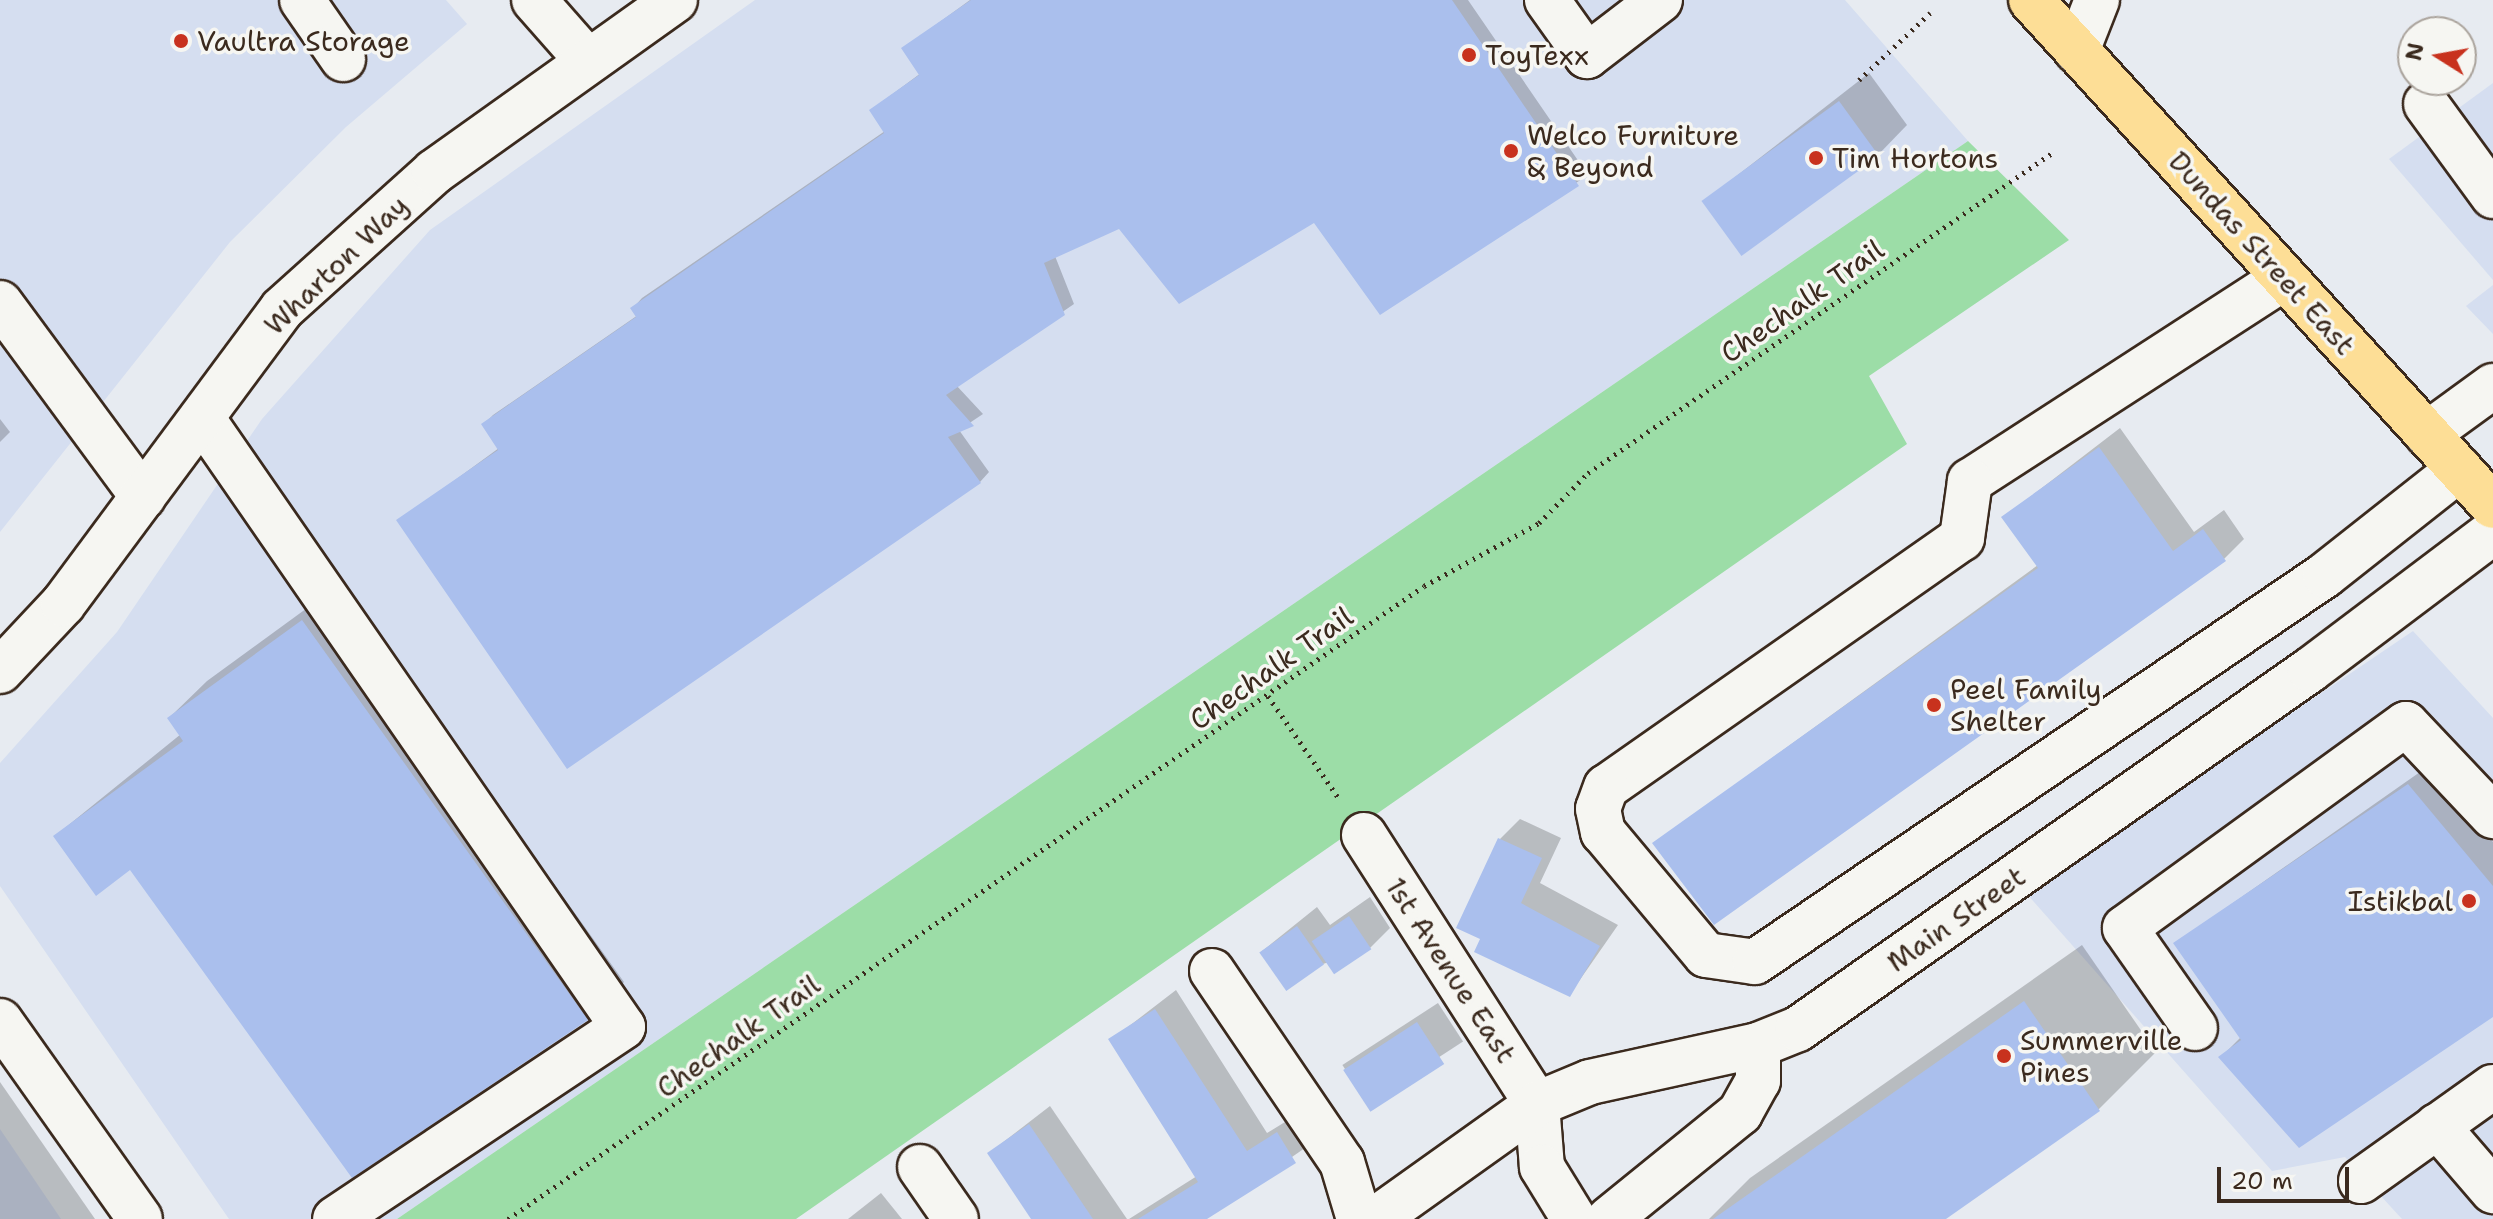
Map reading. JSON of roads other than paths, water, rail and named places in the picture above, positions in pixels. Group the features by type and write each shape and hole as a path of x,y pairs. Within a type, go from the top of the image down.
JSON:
{"main road":[{"name":"Dundas Street East","path":"2031,0 2493,506"}],"street":[{"path":"302,0 343,59"},
{"path":"534,0 586,59"},
{"name":"Wharton Way","path":"0,671 63,604 282,309 434,172 586,59 675,0"},
{"path":"1547,0 1587,56 1660,0"},
{"path":"2077,51 2097,0"},
{"path":"2426,104 2493,196"},
{"path":"2284,278 1970,481 1962,538 1606,787 1598,809 1603,832 1706,955 1755,962 2325,575 2459,469"},
{"path":"0,303 143,497"},
{"path":"2427,434 2493,386"},
{"path":"202,418 623,1027 335,1219"},
{"name":"Main Street","path":"1376,1219 1537,1104 1590,1082 1758,1045 1798,1029 2310,670 2493,532"},
{"path":"2195,1028 2125,928 2406,724 2493,816"},
{"name":"1st Avenue East","path":"1364,835 1537,1104"},
{"path":"1212,971 1342,1162 1359,1219"},
{"path":"0,1021 140,1219"},
{"path":"1609,1219 1740,1113 1758,1081 1758,1045"},
{"path":"2361,1181 2493,1087"},
{"path":"1537,1104 1542,1167 1574,1219"},
{"path":"2437,1126 2493,1191"},
{"path":"920,1167 956,1219"}],"place":[{"name":"Vaultra Storage","path":"181,41"},
{"name":"ToyTexx","path":"1469,55"},
{"name":"Welco Furniture & Beyond","path":"1511,151"},
{"name":"Tim Hortons","path":"1816,158"},
{"name":"Peel Family Shelter","path":"1934,705"},
{"name":"Istikbal","path":"2469,901"},
{"name":"Summerville Pines","path":"2004,1056"}]}
